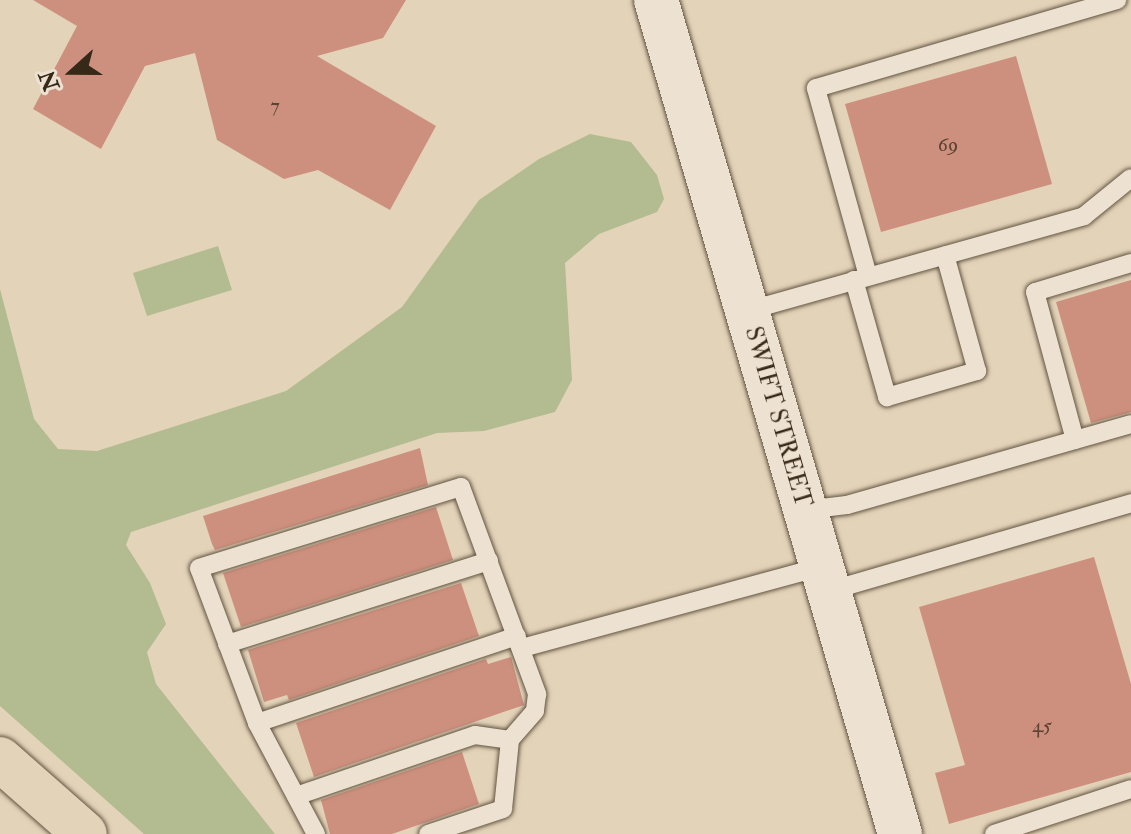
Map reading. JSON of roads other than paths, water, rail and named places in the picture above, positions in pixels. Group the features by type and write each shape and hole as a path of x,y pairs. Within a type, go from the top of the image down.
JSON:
{"highway":[{"path":"0,759 85,834"}],"street":[{"name":"SWIFT STREET","path":"656,0 900,834"}],"lane":[{"path":"945,255 977,371 887,397 816,88 1117,0"},
{"path":"747,311 1084,216 1131,178"},
{"path":"1075,440 1035,292 1131,263"},
{"path":"805,510 847,505 1131,424"},
{"path":"316,834 257,723 199,568 461,487 537,694 535,711 510,740 503,809 428,834"},
{"path":"257,723 519,642 825,579 1131,503"},
{"path":"227,644 489,561"},
{"path":"296,796 475,735 510,740"},
{"path":"994,834 1131,789"}]}
